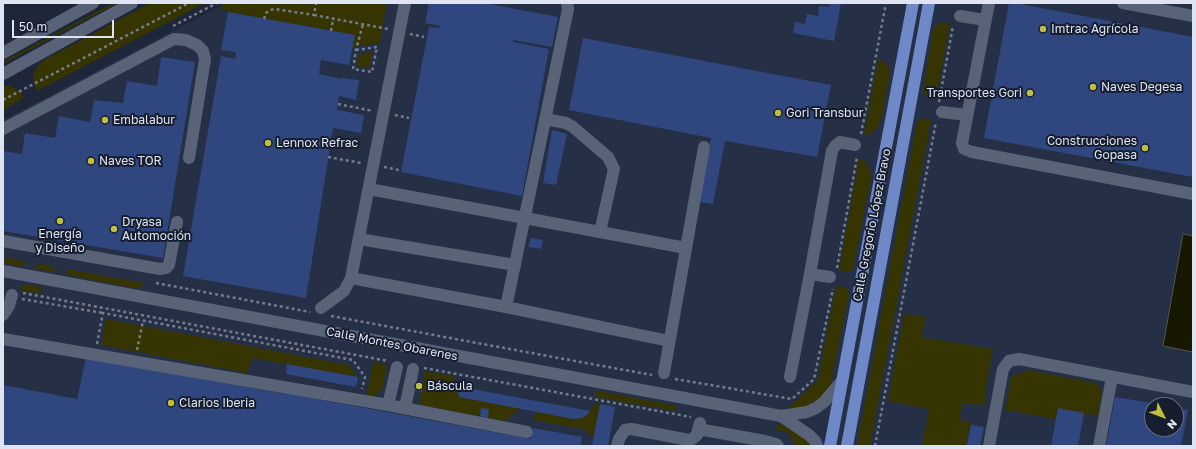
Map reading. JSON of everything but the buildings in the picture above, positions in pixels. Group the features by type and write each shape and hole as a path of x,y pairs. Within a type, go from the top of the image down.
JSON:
{"main road":[{"name":"Calle Gregorio López Bravo","path":"830,446 914,3"},
{"name":"Calle Gregorio López Bravo","path":"847,446 929,3"}],"street":[{"path":"3,52 93,3"},
{"path":"3,74 132,3"},
{"path":"322,312 344,291 352,278 405,3"},
{"path":"506,307 546,119 568,9 567,3"},
{"path":"988,3 962,143 964,149 972,152 1193,194"},
{"path":"1123,3 1193,16"},
{"path":"957,19 985,20"},
{"path":"3,129 38,106 174,39 186,40 197,45 203,52 205,59 189,158"},
{"path":"939,111 967,116"},
{"path":"546,119 566,123 573,127 608,157 614,169 600,232"},
{"path":"790,377 832,151 840,142 858,146"},
{"path":"663,375 704,146"},
{"path":"369,189 686,248"},
{"path":"3,241 153,275 169,265 177,222"},
{"path":"359,239 514,265"},
{"name":"Calle Montes Obarenes","path":"3,271 781,416 807,412 816,408 824,402 842,381"},
{"path":"810,274 833,278"},
{"path":"352,278 506,307 669,341"},
{"path":"3,315 15,295"},
{"path":"3,339 360,400 527,432"},
{"path":"989,446 1003,369 1009,361 1019,359 1193,392"},
{"path":"388,405 393,364"},
{"path":"405,408 417,368"},
{"path":"1099,446 1112,377"},
{"name":"Calle Montes Obarenes","path":"781,416 809,435 815,441 817,446"},
{"path":"617,446 619,438 625,430 631,429 689,440 697,435 697,423 776,444 778,446"}],"path":[{"path":"3,100 189,3"},
{"path":"314,15 316,3"},
{"path":"153,275 322,312 530,353 663,375 792,399 814,379 886,3"},
{"path":"264,19 266,13 275,9 424,36"},
{"path":"331,31 333,19"},
{"path":"875,446 957,19"},
{"path":"356,50 377,47 372,72 353,69 356,50 363,24"},
{"path":"15,295 143,321 353,360 365,377 360,400"},
{"path":"15,295 393,364"},
{"path":"94,354 103,313"},
{"path":"141,351 137,350 143,321"},
{"path":"417,368 697,423"}],"shaded area":[{"path":"113,3 117,3 3,64 6,60"},
{"path":"151,3 205,3 37,91 33,75 37,67 44,60"},
{"path":"226,3 1193,3 1193,446 3,446 3,120"},
{"path":"226,3 387,3 380,43 353,47 355,35 228,12 219,7"},
{"path":"941,22 950,24 936,99 926,97 923,91 933,30 937,24"},
{"path":"373,52 369,68 356,66 359,54"},
{"path":"878,60 886,63 890,73 879,125 876,129 864,136"},
{"path":"3,86 11,86 19,91 24,98 3,110"},
{"path":"922,118 931,120 870,446 857,446 916,127 918,121"},
{"path":"859,158 866,162 870,170 871,178 853,269 850,272 839,270"},
{"path":"1183,234 1193,236 1193,352 1163,346"},
{"path":"3,257 24,261 23,267 3,263"},
{"path":"37,263 55,267 53,272 36,269"},
{"path":"67,269 144,283 140,289 66,275"},
{"path":"24,284 42,287 40,294 19,290"},
{"path":"836,285 848,289 849,293 831,383 821,398 813,404 792,408 790,403 794,403 818,380"},
{"path":"904,314 926,317 921,337 993,349 986,386 985,405 962,403 960,419 970,422 966,446 922,446 929,409 888,401"},
{"path":"106,319 349,365 358,377 252,358 247,373 101,345"},
{"path":"373,362 387,365 383,387 374,395 367,395"},
{"path":"1028,370 1095,383 1102,392 1098,416 1058,408 1056,419 1005,410 1011,378"},
{"path":"425,371 453,376 459,397 520,408 506,421 488,418 481,408 480,416 424,406 419,404"},
{"path":"599,391 677,406 676,411 595,397 596,392"},
{"path":"596,403 600,404 594,435 586,434 587,430 534,420 536,411 587,415"},
{"path":"777,424 791,428 811,446 795,446 789,433 776,430"}],"place":[{"name":"Imtrac Agrícola","path":"1043,29"},
{"name":"Naves Degesa","path":"1093,87"},
{"name":"Transportes Gori","path":"1030,93"},
{"name":"Gori Transbur","path":"778,113"},
{"name":"Embalabur","path":"105,120"},
{"name":"Lennox Refrac","path":"268,143"},
{"name":"Construcciones Gopasa","path":"1145,148"},
{"name":"Naves TOR","path":"91,161"},
{"name":"Energía y Diseño","path":"60,221"},
{"name":"Dryasa Automoción","path":"114,229"},
{"name":"Báscula","path":"419,386"},
{"name":"Clarios Iberia","path":"171,403"}]}
